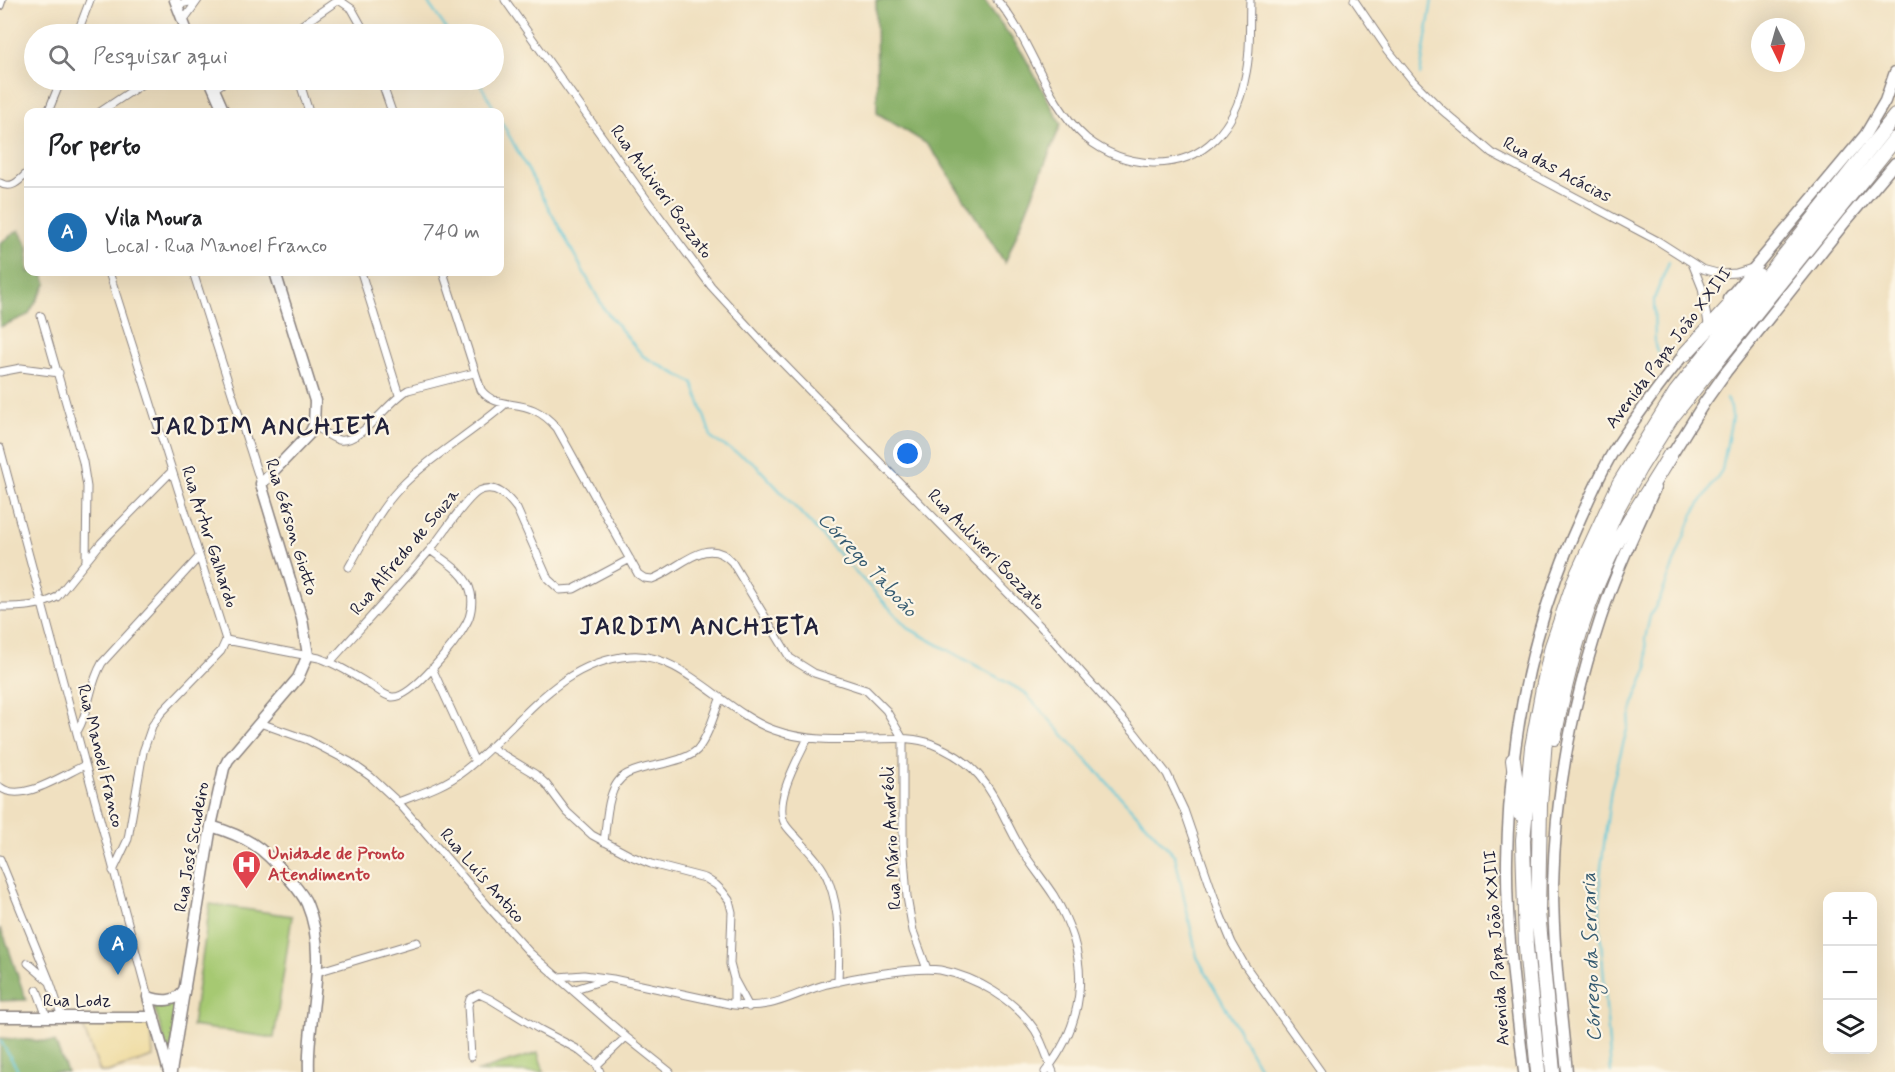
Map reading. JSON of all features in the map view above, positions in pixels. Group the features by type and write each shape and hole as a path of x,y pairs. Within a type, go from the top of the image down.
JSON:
{"highway":[{"name":"Avenida Papa João XXIII","path":"1538,1072 1526,947 1523,840 1532,747 1552,646 1566,605 1590,544 1619,484 1676,392 1895,116"},
{"path":"1553,1072 1538,912 1540,805 1545,739 1559,669 1584,586 1618,507 1658,437 1692,390 1895,139"},
{"path":"1684,354 1765,267 1797,240"},
{"path":"1540,805 1564,691 1585,617 1607,562 1620,537 1670,455"},
{"path":"1513,760 1523,840"}],"main road":[{"path":"176,3 184,24"},
{"name":"Avenida Papa João XXIII","path":"1524,1072 1507,871 1513,760 1524,688 1548,599 1568,546 1598,481 1641,410 1752,268 1864,135 1885,100 1895,72"},
{"path":"215,90 222,108"},
{"path":"1567,1072 1556,952 1553,885 1558,810 1564,764 1580,688 1609,595 1670,455 1726,372 1895,163"},
{"path":"261,484 305,440 314,425 316,414 313,394 277,276"},
{"name":"Rua Gérson Giotto","path":"261,484 302,619 309,655"},
{"name":"Rua José Scudeiro","path":"170,1072 187,985 211,826 224,768 228,760 298,678 309,655"},
{"path":"211,826 234,833 257,845 293,884 307,903 315,928 317,972 310,1029 309,1072"},
{"path":"148,997 170,1000 182,993 187,985"},
{"name":"Rua Manoel Franco","path":"148,997 170,1072"},
{"name":"Rua Lodz","path":"0,1017 154,1017"}],"street":[{"path":"0,6 2,0"},
{"path":"81,24 90,0"},
{"path":"176,3 198,0"},
{"path":"183,21 198,0"},
{"path":"304,24 339,0 352,9"},
{"path":"351,0 352,9 360,24"},
{"name":"Rua Aulivieri Bozzato","path":"505,0 711,286 774,354 1044,630 1134,732 1167,774 1184,810 1232,943 1244,964 1321,1072"},
{"path":"997,0 1019,32 1056,99 1086,138 1110,154 1136,162 1161,163 1185,159 1202,150 1217,138 1230,120 1245,78 1249,52 1250,0"},
{"name":"Rua das Acácias","path":"1354,0 1388,50 1413,81 1442,110 1492,153 1658,241 1702,269 1721,274 1736,273 1752,268"},
{"path":"50,108 56,90"},
{"path":"106,108 133,90"},
{"path":"301,90 308,108"},
{"path":"384,90 391,108"},
{"path":"0,183 5,186 15,184 24,176"},
{"path":"1692,263 1702,288 1708,324"},
{"name":"Rua Artur Galhardo","path":"110,276 226,640"},
{"name":"Rua Gérson Giotto","path":"194,276 261,484"},
{"path":"362,276 399,395"},
{"path":"444,276 474,373 486,396 504,405 532,409 550,420 557,428 638,574 652,579 698,553 708,550 726,555 790,658 814,673 866,690 886,710 903,739"},
{"path":"41,316 78,439 87,488 86,560"},
{"path":"0,372 11,368 21,368 59,373"},
{"path":"314,425 339,440 353,438 399,395 418,386 474,373"},
{"path":"349,567 377,519 398,489 504,405"},
{"name":"Rua Manoel Franco","path":"0,448 78,730 85,765 148,997"},
{"path":"0,607 42,604 57,597 86,560 171,472"},
{"name":"Rua Alfredo de Souza","path":"331,661 430,550 474,494 480,491 498,490 510,500 517,509 548,579 560,590 574,589 630,560"},
{"path":"113,871 128,839 143,752 152,726 161,713 220,651 226,640 331,661 380,692 393,697 407,694 432,668 466,624 472,603 471,592 466,581 430,550"},
{"path":"78,730 85,717 93,682 102,663 199,557"},
{"path":"398,802 450,781 475,762 536,701 560,682 575,673 610,659 643,655 669,664 756,722 774,730 808,738 903,739 929,742 963,759 975,769 994,796 1025,856 1062,910 1078,956 1079,994 1075,1019 1051,1069 1045,1072"},
{"path":"432,668 475,762"},
{"path":"604,843 609,808 617,782 626,774 684,758 696,751 704,739 720,699"},
{"name":"Rua Luís Antico","path":"260,723 308,740 336,753 371,777 398,802 513,935 558,978 670,1072"},
{"path":"808,738 787,783 782,801 782,812 785,825 822,867 829,881 837,912 838,982"},
{"name":"Rua Mário Andréoli","path":"903,739 903,843 907,897 913,931 927,969"},
{"path":"490,747 535,774 546,784 577,823 604,843 651,864 705,878 723,892 729,900 732,912 730,964 734,979 749,1007"},
{"path":"0,787 7,792 22,793 85,765"},
{"path":"0,859 62,1017"},
{"path":"317,972 417,942"},
{"path":"28,963 50,982"},
{"path":"558,978 584,975 749,1007 774,1004 838,982 927,969 941,970 992,990 1016,1007 1036,1032 1051,1069"},
{"path":"572,990 606,979"},
{"path":"734,979 734,1005"},
{"path":"37,990 47,1017"},
{"path":"471,1057 468,1006 470,999 479,994 570,1044 599,1069 626,1036"}],"green space":[{"path":"876,0 984,0 1023,54 1061,124 1005,263 927,144 877,113"},
{"path":"19,230 24,239 24,276 43,276 47,283 28,315 0,327 0,243"},
{"path":"210,904 292,916 274,1038 192,1026"},
{"path":"0,928 5,938 26,1000 0,1001"},
{"path":"180,1000 170,1057 153,1004"},
{"path":"0,1038 55,1042 67,1072 0,1072"},
{"path":"538,1053 544,1072 476,1072"}],"sand":[{"path":"151,1023 153,1057 107,1072 100,1072 83,1027"}],"waterway":[{"name":"Córrego Taboão","path":"426,0 443,24"},
{"path":"1420,75 1432,0"},
{"name":"Córrego Taboão","path":"484,90 494,108"},
{"name":"Córrego Taboão","path":"504,126 604,309 643,356 693,383 712,439 753,462 908,628 1024,692 1175,856 1197,957 1262,1072"},
{"name":"Córrego da Serraria","path":"1658,353 1655,346 1654,299 1669,262"},
{"name":"Córrego da Serraria","path":"1611,1072 1600,926 1600,876 1611,789 1636,696 1648,668 1645,639 1650,616 1660,599 1693,514 1722,470 1732,417 1727,399"},
{"path":"0,1040 19,1072"}],"place":[{"name":"Unidade de Pronto Atendimento","path":"247,890"},
{"name":"Vila Moura","path":"118,975"}],"district":[{"name":"JARDIM ANCHIETA","path":"271,427"},
{"name":"JARDIM ANCHIETA","path":"700,627"}]}
